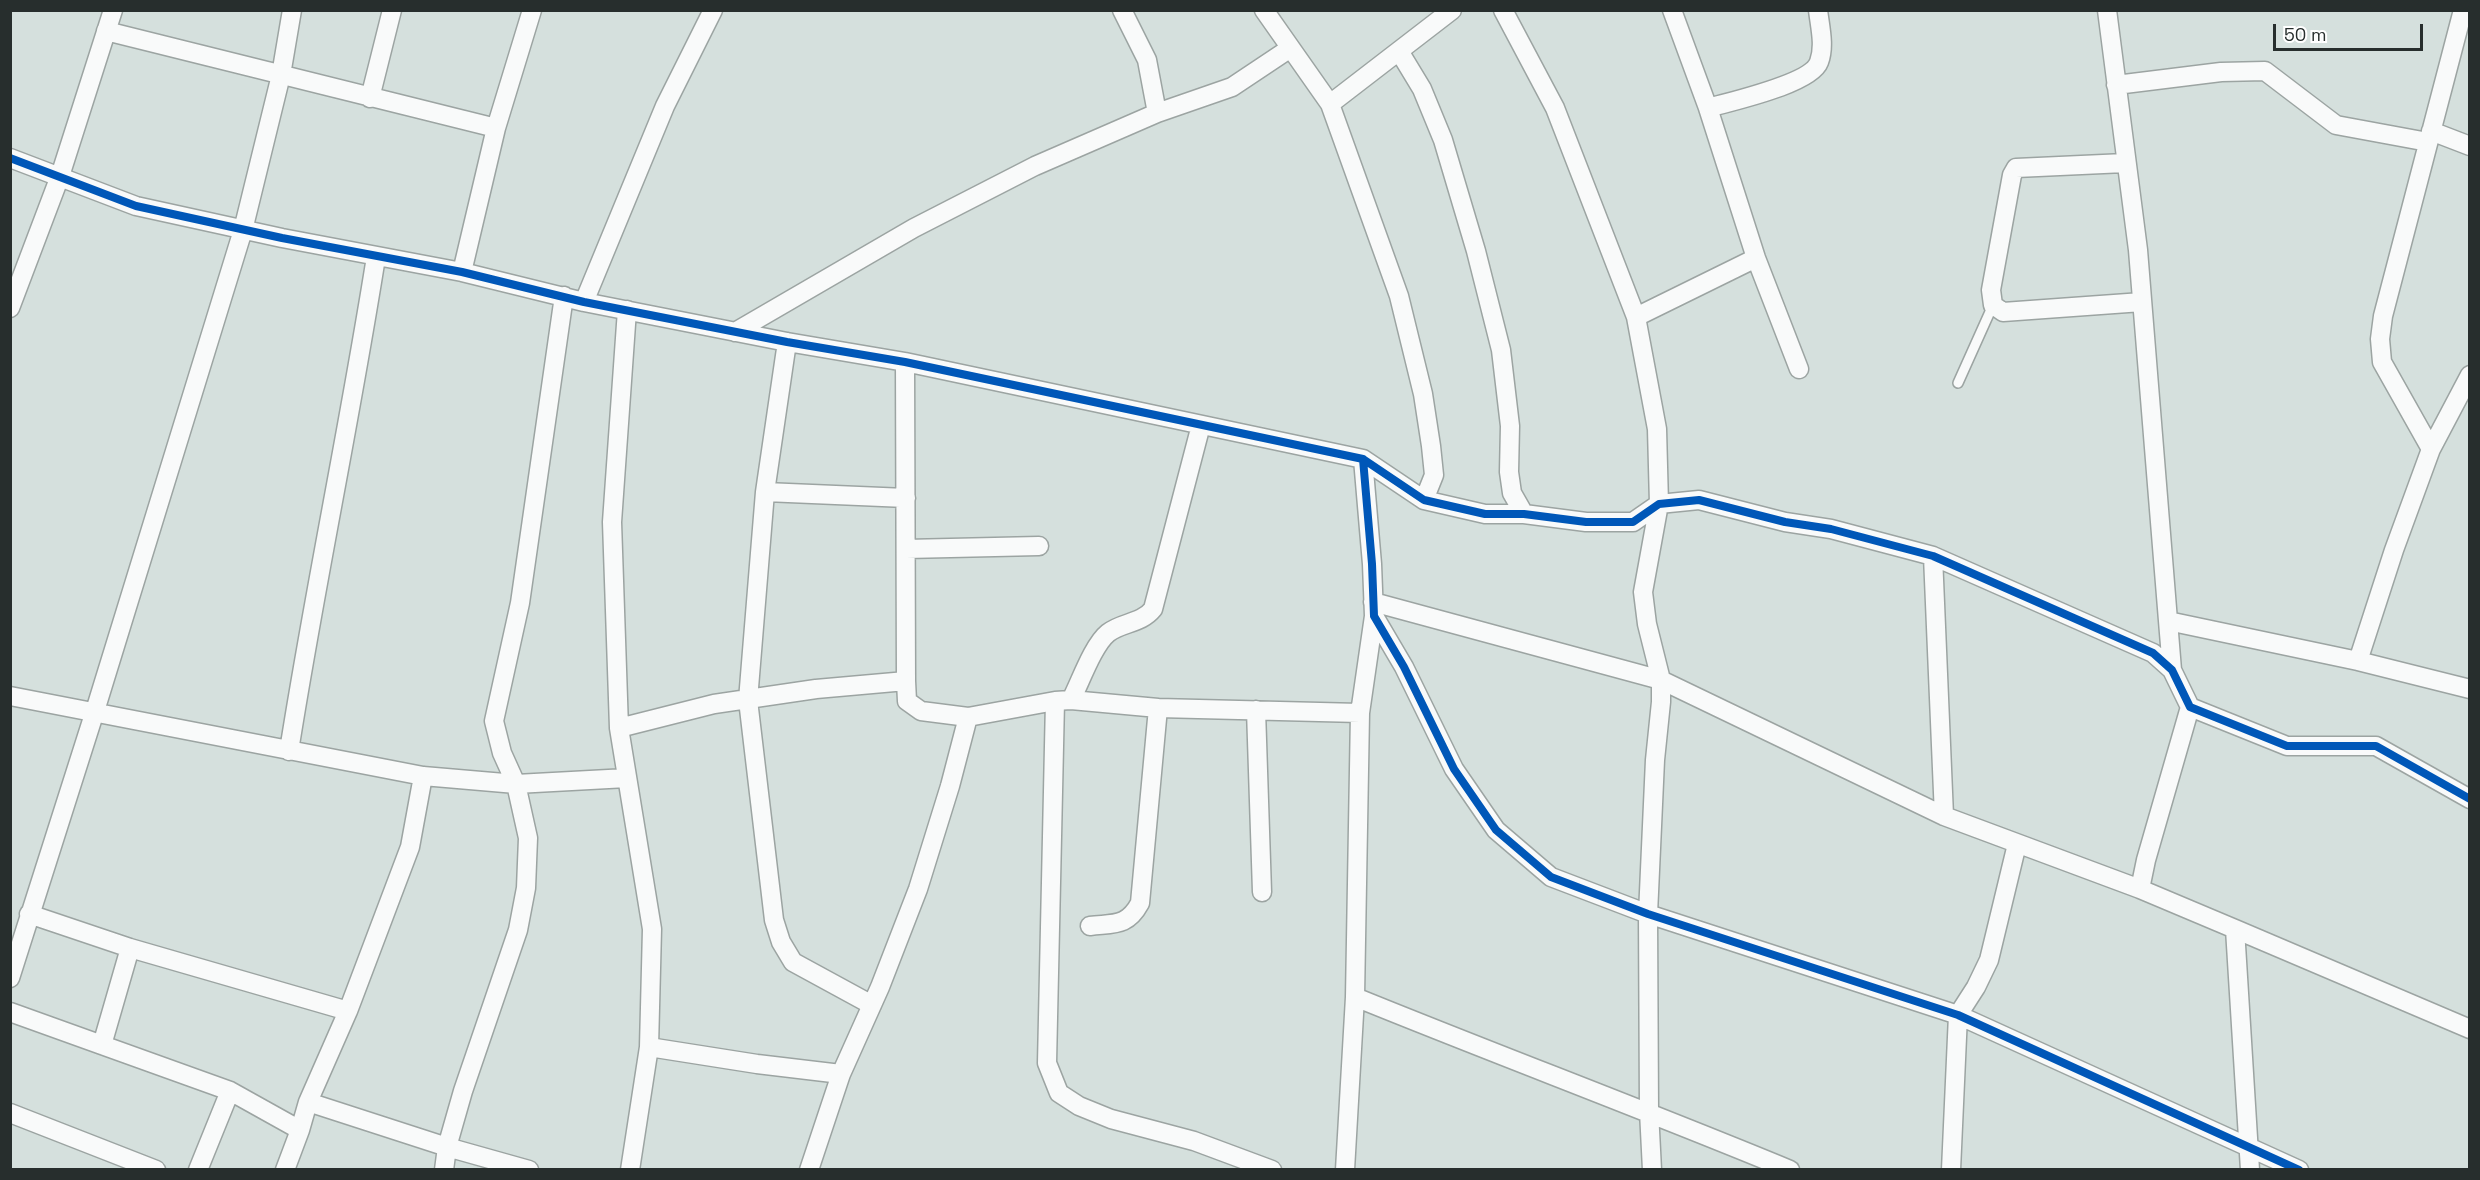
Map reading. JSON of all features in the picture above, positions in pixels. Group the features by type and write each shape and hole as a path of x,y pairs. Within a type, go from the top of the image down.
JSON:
{"street":[{"path":"10,308 60,176 113,10"},
{"path":"10,978 243,230 281,75 292,10"},
{"path":"370,98 392,10"},
{"path":"462,272 496,128 532,10"},
{"path":"584,302 665,106 713,10"},
{"path":"1122,10 1147,60 1156,113"},
{"path":"1264,10 1289,49 1330,104 1399,296 1423,394 1434,475 1424,500"},
{"path":"1503,10 1555,108 1636,317 1657,429 1659,504 1643,592 1647,624 1660,680 1661,702 1655,760 1648,914 1649,1111 1652,1170"},
{"path":"1672,10 1708,108 1756,258 1799,369"},
{"path":"1708,108 1801,80 1819,64 1822,45 1818,10"},
{"path":"2107,10 2138,250 2172,670 2190,707 2146,860 2140,890"},
{"path":"2431,449 2382,362 2380,339 2383,316 2463,10"},
{"path":"1330,104 1447,12"},
{"path":"106,31 496,128"},
{"path":"735,332 924,223 1035,166 1156,113 1232,87 1289,49"},
{"path":"1400,51 1422,89 1443,141 1476,251 1501,350 1510,426 1509,472 1512,493 1524,514"},
{"path":"2116,85 2222,72 2265,71 2336,125 2430,136 2469,146"},
{"path":"10,158 136,206 243,230 462,272 584,302 787,342 905,362 1363,459 1424,500 1485,514 1524,514 1586,522 1633,522 1659,504 1699,500 1785,522 1831,529 1933,556 2153,653 2172,670"},
{"path":"2125,163 2016,168 2012,175 1991,290 1994,304 2003,312 2014,313 2142,302"},
{"path":"288,751 307,635 357,377 376,257"},
{"path":"1636,317 1756,258"},
{"path":"444,1170 447,1147 463,1091 518,930 526,888 528,838 516,784 502,753 494,721 520,603 564,296"},
{"path":"627,310 612,522 619,728 652,929 649,1047 630,1170"},
{"path":"787,342 765,492 748,700 774,920 781,942 793,962 872,1005"},
{"path":"905,362 906,681 908,701 915,709 968,717 1063,701 1158,708 1360,712"},
{"path":"2358,661 2394,550 2431,449 2469,375"},
{"path":"1201,425 1153,609 1148,616 1108,633 1063,701 1047,1063 1059,1093 1079,1106 1112,1119 1194,1141 1272,1170"},
{"path":"1345,1170 1355,997 1360,712 1374,609 1363,459"},
{"path":"765,492 906,498"},
{"path":"906,549 1039,546"},
{"path":"1933,556 1944,816"},
{"path":"1374,609 1660,680 1944,816 2140,890 2469,1029"},
{"path":"1374,609 1454,769 1496,830 1551,877 1648,914 1958,1015 2299,1170"},
{"path":"2168,621 2358,661 2469,689"},
{"path":"619,728 714,704 816,689 906,681"},
{"path":"10,696 423,776 516,784 627,778"},
{"path":"2190,707 2287,746 2376,746 2469,799"},
{"path":"1090,926 1125,922 1134,914 1140,903 1158,708"},
{"path":"1256,710 1262,892"},
{"path":"810,1170 842,1074 918,889 950,786 968,717"},
{"path":"285,1170 308,1102 348,1011 410,847 423,776"},
{"path":"1951,1170 1958,1015 1976,987 1989,960 2017,844"},
{"path":"29,914 130,948 348,1011"},
{"path":"2235,929 2250,1170"},
{"path":"102,1045 130,948"},
{"path":"1355,997 1530,1068 1649,1111 1790,1170"},
{"path":"10,1012 230,1091 300,1130"},
{"path":"649,1047 757,1064 842,1074"},
{"path":"198,1170 230,1091"},
{"path":"308,1102 447,1147 529,1170"},
{"path":"10,1113 51,1126 156,1170"}],"lane":[{"path":"1958,383 1994,304"}],"cycle path":[{"path":"10,158 136,206 282,238 462,272 584,302 787,342 905,362 1363,459 1424,500 1485,514 1524,514 1586,522 1633,522 1659,504 1699,500 1785,522 1831,529 1933,556 2153,653 2172,670 2190,707 2287,746 2376,746 2470,799"},
{"path":"1363,459 1374,616 1404,667 1454,769 1496,830 1551,877 1648,914 1958,1015 2299,1170"}]}
